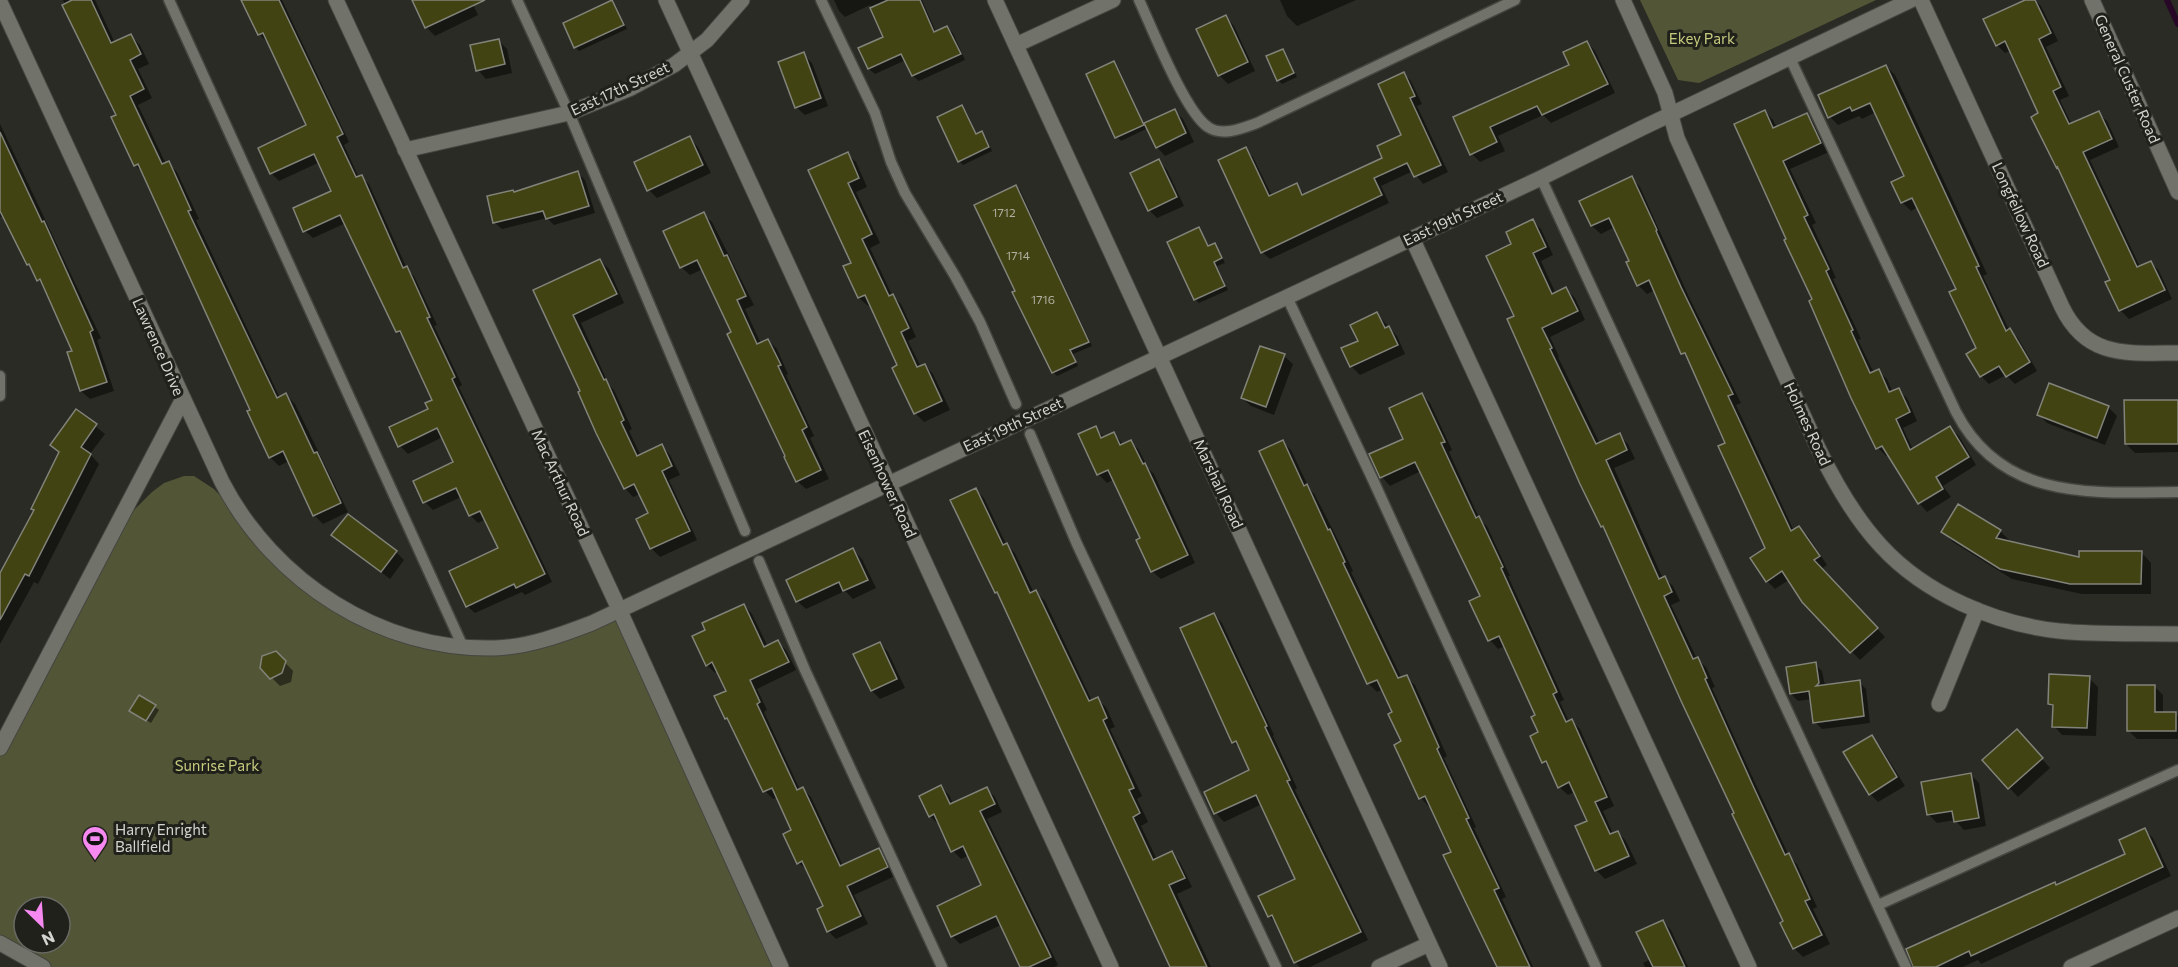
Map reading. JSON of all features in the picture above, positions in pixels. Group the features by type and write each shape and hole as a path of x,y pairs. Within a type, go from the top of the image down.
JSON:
{"street":[{"name":"Mac Arthur Road","path":"336,0 619,609 781,967"},
{"name":"Eisenhower Road","path":"666,0 1111,967"},
{"name":"East 17th Street","path":"405,150 569,113 631,88 674,65 707,40 741,0"},
{"name":"Marshall Road","path":"995,0 1440,967"},
{"path":"1017,45 1113,0"},
{"name":"Holmes Road","path":"1623,0 1665,93 1677,138 1819,450 1840,491 1881,546 1900,564 1937,590 1977,610 2016,623 2059,631 2178,634"},
{"name":"East 19th Street","path":"183,399 234,504 253,530 315,591 353,614 393,633 463,647 497,648 526,644 560,635 619,609 1541,178 1911,0"},
{"name":"Longfellow Road","path":"1921,0 2073,327 2088,341 2107,349 2127,353 2178,353"},
{"name":"General Custer Road","path":"2092,0 2178,192"},
{"name":"Lawrence Drive","path":"0,2 183,399 0,748"},
{"path":"1412,238 1749,967"},
{"path":"1939,704 1977,610"},
{"path":"2071,967 2178,918"},
{"path":"0,943 43,967"},
{"path":"1379,967 1429,944"}],"lane":[{"path":"169,0 463,647"},
{"path":"517,0 569,113 745,531"},
{"path":"821,0 875,113 891,162 905,193 980,322 1016,404"},
{"path":"1139,0 1189,105 1208,128 1229,131 1257,123 1515,0"},
{"path":"1790,58 1956,412 1974,442 2011,471 2042,484 2100,492 2178,492"},
{"path":"1541,178 1619,351 1906,967"},
{"path":"1287,297 1596,967"},
{"path":"0,376 0,396"},
{"path":"1030,434 1077,544 1276,967"},
{"path":"759,561 805,670 942,967"},
{"path":"1878,905 2178,770"}],"green space":[{"name":"Ekey Park","path":"1640,0 1876,0 1699,83 1678,80"},
{"name":"Sunrise Park","path":"184,476 194,476 214,489 283,562 393,633 497,648 619,609 781,967 43,967 22,955 72,955 72,895 12,895 12,950 0,943 0,748 115,529 164,483"}],"building":[{"path":"72,0 91,0 111,43 131,34 141,54 130,60 144,89 130,96 162,164 169,161 191,210 188,211 277,398 286,393 341,503 313,516 283,451 269,458 247,411 250,410 138,164 134,166 111,117 116,115 62,5"},
{"path":"241,0 279,0 343,134 337,137 356,177 362,175 403,268 407,266 430,317 427,318 455,377 452,379 545,574 516,588 514,584 466,607 449,571 498,548 480,511 469,516 456,488 423,503 413,481 453,462 437,428 398,447 389,427 428,409 425,403 432,400 400,331 396,332 340,215 303,232 293,208 331,191 314,154 270,174 258,148 306,125 263,33 258,35"},
{"path":"412,0 485,0 425,28"},
{"path":"612,0 624,25 574,48 563,23"},
{"path":"888,0 920,0 934,32 947,26 961,54 912,76 901,54 868,69 858,48 883,37 870,8"},
{"path":"2025,0 2035,0 2051,33 2039,39 2061,87 2053,91 2069,124 2099,111 2112,139 2083,152 2137,267 2151,261 2165,290 2119,311 2105,282 2110,280 2057,166 2057,169 2031,117 2038,113 2005,41 1996,46 1983,19"},
{"path":"1226,15 1248,62 1218,76 1196,29"},
{"path":"499,39 505,64 476,71 470,45"},
{"path":"1587,41 1608,84 1542,115 1537,106 1490,127 1497,142 1470,155 1453,117 1569,65 1563,52"},
{"path":"1283,49 1294,73 1277,81 1266,56"},
{"path":"804,52 821,98 795,108 778,62"},
{"path":"1114,61 1144,125 1115,138 1086,74"},
{"path":"1886,65 1979,266 1976,267 2006,331 2010,328 2030,362 2006,377 1999,366 1980,377 1966,354 1976,348 1949,292 1956,289 1912,198 1901,203 1891,182 1904,176 1870,103 1852,111 1850,107 1828,118 1818,95"},
{"path":"1404,72 1415,96 1410,98 1441,165 1414,177 1407,163 1374,178 1382,195 1261,253 1218,160 1246,147 1269,196 1297,183 1302,195 1382,158 1377,146 1401,135 1378,84"},
{"path":"962,105 976,134 982,131 989,147 958,162 937,117"},
{"path":"1175,109 1186,133 1156,148 1144,123"},
{"path":"1765,110 1773,128 1807,113 1821,143 1783,161 1808,215 1804,217 1829,269 1826,271 1870,373 1879,369 1889,392 1899,388 1910,412 1896,419 1910,450 1950,426 1969,457 1936,477 1943,489 1918,504 1882,446 1876,449 1851,398 1809,301 1812,299 1734,124"},
{"path":"0,132 42,222 44,221 93,330 90,332 107,382 80,391 67,352 72,351 40,279 37,281 29,264 27,265 0,211"},
{"path":"690,136 703,165 647,191 634,162"},
{"path":"848,152 859,178 848,183 872,234 862,239 889,296 893,294 909,328 901,332 917,367 925,364 942,401 914,414 892,368 897,365 865,295 858,298 843,266 851,263 808,170"},
{"path":"1159,159 1177,197 1148,211 1130,173"},
{"path":"578,171 589,206 546,219 543,211 493,223 487,196 513,190 514,192"},
{"path":"1632,176 1681,287 1733,394 1728,396 1791,531 1799,526 1820,556 1814,560 1878,628 1850,653 1802,602 1782,571 1766,582 1750,558 1765,548 1718,446 1725,443 1685,353 1681,354 1649,280 1637,286 1626,262 1629,261 1609,218 1591,226 1579,201"},
{"path":"1016,185 1089,342 1070,350 1076,362 1052,373 1012,292 1015,291 974,205"},
{"path":"704,212 746,296 737,300 757,344 768,339 807,427 802,430 821,470 796,482 727,334 731,332 697,260 680,268 663,231"},
{"path":"1533,219 1546,247 1533,253 1552,294 1566,287 1578,311 1542,328 1552,348 1550,349 1596,444 1620,433 1627,450 1606,460 1659,579 1665,576 1672,592 1664,596 1693,659 1698,657 1707,678 1705,679 1785,855 1789,853 1810,899 1805,901 1822,935 1793,949 1780,923 1783,921 1732,814 1734,813 1603,526 1601,527 1580,484 1507,319 1514,316 1486,256 1511,244 1506,232"},
{"path":"1199,227 1208,246 1215,243 1222,258 1214,262 1225,286 1194,300 1167,242"},
{"path":"600,259 617,294 573,315 604,380 606,379 624,420 621,422 637,456 662,444 672,466 662,471 690,531 650,549 636,519 648,513 634,484 624,489 596,433 578,392 580,391 533,290"},
{"path":"1377,312 1385,328 1389,326 1398,345 1350,367 1341,348 1358,341 1350,325"},
{"path":"1260,346 1285,354 1266,407 1241,398"},
{"path":"2049,383 2109,406 2097,438 2037,415"},
{"path":"1422,393 1445,442 1441,443 1476,518 1479,516 1503,567 1501,568 1557,692 1553,694 1566,722 1572,719 1607,797 1595,802 1610,834 1618,831 1629,856 1595,871 1575,826 1587,821 1569,782 1558,788 1546,761 1542,763 1530,736 1538,732 1531,717 1535,715 1499,636 1488,641 1469,601 1480,596 1415,462 1380,478 1369,454 1403,439 1389,408"},
{"path":"2124,400 2178,400 2178,444 2125,444"},
{"path":"76,409 97,424 81,447 91,454 29,576 25,574 0,620 0,573 34,510 31,509 59,452 50,445"},
{"path":"1096,426 1101,438 1114,432 1120,445 1131,440 1143,464 1145,463 1188,555 1151,572 1136,540 1140,538 1108,470 1097,475 1078,434"},
{"path":"1283,440 1304,486 1307,484 1328,530 1330,529 1345,562 1343,563 1398,678 1407,675 1439,747 1437,749 1469,818 1466,819 1499,888 1494,890 1530,967 1497,967 1443,855 1451,852 1425,796 1419,799 1394,745 1401,741 1388,714 1392,712 1377,680 1367,684 1259,451"},
{"path":"976,488 1003,545 1007,543 1030,593 1036,590 1089,701 1098,697 1107,718 1103,720 1134,788 1129,790 1140,813 1133,817 1153,860 1172,851 1185,878 1169,885 1207,967 1170,967 997,592 995,593 950,500"},
{"path":"1958,504 2001,530 1996,538 2079,557 2079,551 2142,551 2141,584 2070,584 2000,569 1941,532"},
{"path":"348,514 397,551 381,572 331,535"},
{"path":"853,548 868,580 843,591 839,582 796,602 786,580"},
{"path":"744,604 764,647 778,640 789,662 750,680 760,702 757,704 797,790 803,787 840,866 879,848 888,867 847,886 861,916 827,932 817,909 823,906 802,861 797,864 783,834 791,830 772,788 763,792 714,696 726,691 712,662 706,666 692,636 705,630 702,623"},
{"path":"1214,613 1267,726 1265,727 1290,780 1287,781 1361,932 1294,963 1272,915 1268,917 1258,896 1295,879 1256,795 1214,814 1204,792 1249,770 1236,741 1232,743 1180,628"},
{"path":"880,642 897,679 871,691 853,654"},
{"path":"276,651 286,661 282,673 270,679 260,668 262,656"},
{"path":"1816,662 1819,683 1816,686 1860,680 1864,716 1813,723 1809,691 1790,694 1786,667"},
{"path":"2049,674 2090,676 2087,728 2052,727 2053,705 2048,704"},
{"path":"2127,685 2155,685 2155,712 2176,712 2176,731 2127,731"},
{"path":"139,695 156,705 146,721 129,711"},
{"path":"2017,729 2043,758 2008,789 1982,760"},
{"path":"1872,735 1897,777 1869,795 1843,752"},
{"path":"1971,773 1979,818 1954,822 1952,811 1927,815 1921,782"},
{"path":"941,785 950,804 987,787 995,804 980,811 1051,957 1029,967 1020,967 996,916 951,937 937,906 981,885 963,846 951,852 934,814 929,817 919,796"},
{"path":"2145,828 2163,867 1971,956 1969,951 1936,967 1913,967 1906,949 2055,882 2056,885 2125,854 2119,840"},
{"path":"1663,920 1685,967 1653,967 1636,932"}],"waterway":[{"path":"2167,0 2178,24"}],"place":[{"name":"Harry Enright Ballfield","path":"95,862"}]}
